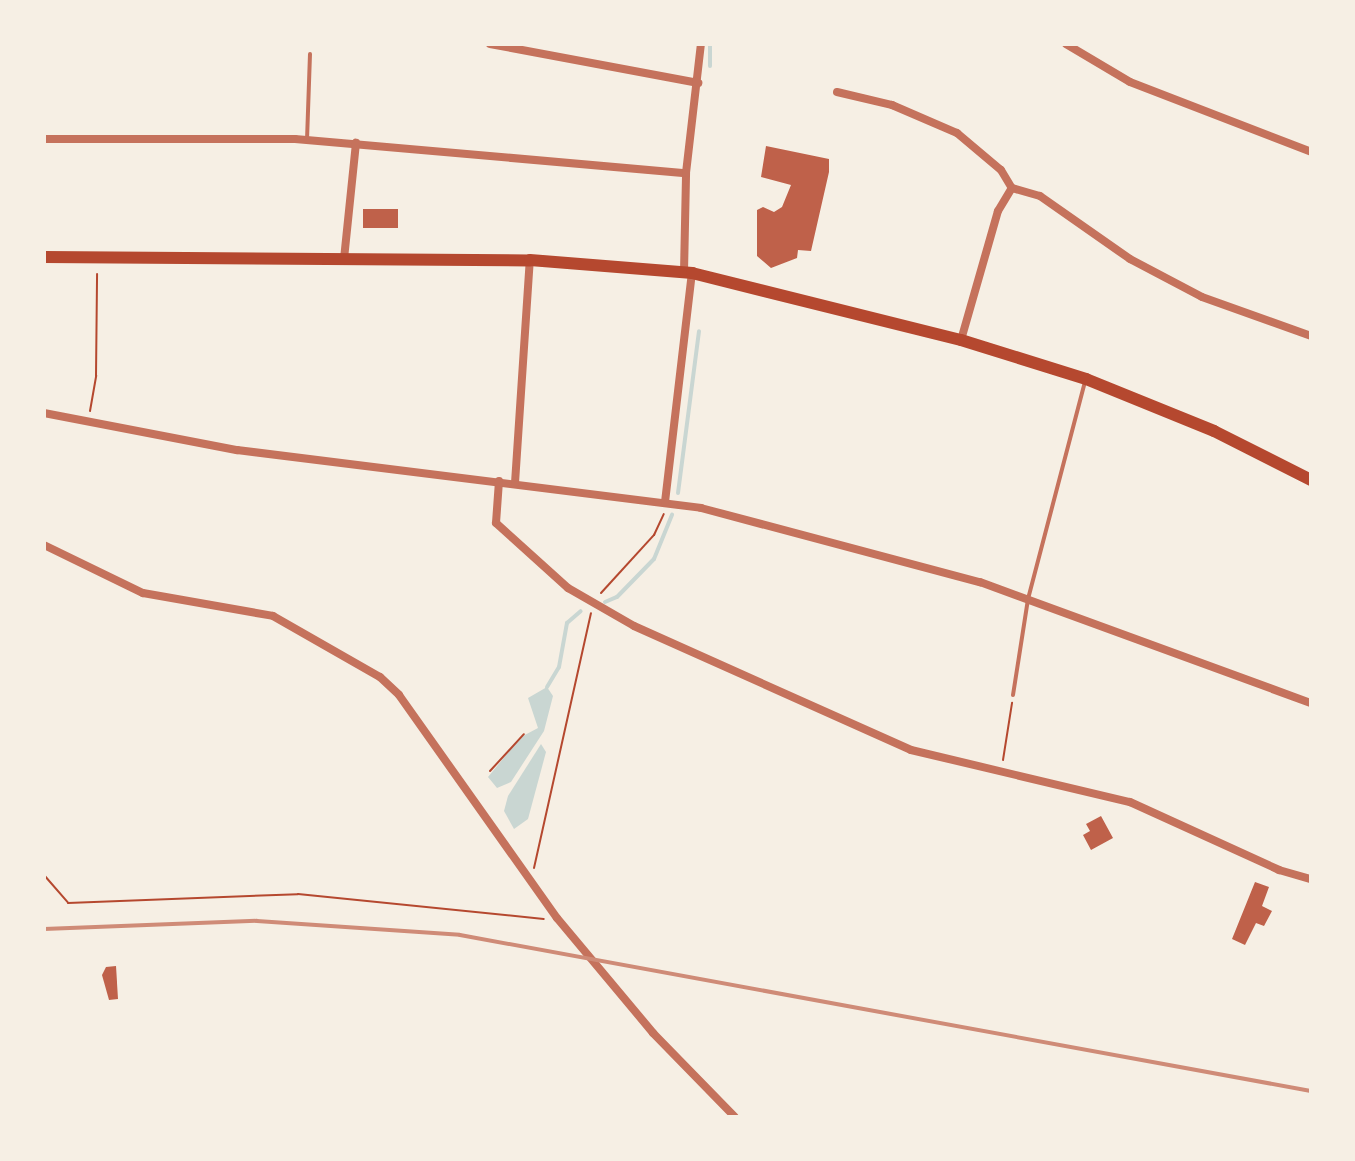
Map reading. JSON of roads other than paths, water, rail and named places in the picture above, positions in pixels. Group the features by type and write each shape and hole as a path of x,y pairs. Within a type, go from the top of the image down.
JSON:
{"main road":[{"path":"44,257 530,260 688,272 961,340 1086,379 1205,427 1311,480"}],"street":[{"path":"490,44 698,83"},
{"path":"665,506 688,272 686,173 701,44"},
{"path":"1066,44 1130,82 1311,152"},
{"path":"837,92 892,105 957,133 1001,170 1012,188 1040,196 1171,282 1311,336"},
{"path":"44,139 307,140 686,173"},
{"path":"344,259 356,143"},
{"path":"961,340 998,211 1012,188"},
{"path":"515,483 530,260"},
{"path":"44,413 237,450 515,483 665,506 925,565 1028,599 1311,703"},
{"path":"499,481 496,523 539,564 594,605 893,743 948,762 1130,802 1279,870 1311,879"},
{"path":"44,545 143,593 273,616 380,677 465,787 557,918 653,1033 735,1117"}],"lane":[{"path":"307,140 310,54"},
{"path":"1013,695 1028,599 1086,379"}],"waterway":[{"path":"710,44 710,66"},
{"path":"678,493 699,331"},
{"path":"605,602 617,597 654,559 672,515"},
{"path":"547,687 559,667 567,623 581,611"}],"railway":[{"path":"44,929 257,921 460,935 1311,1091"}]}
